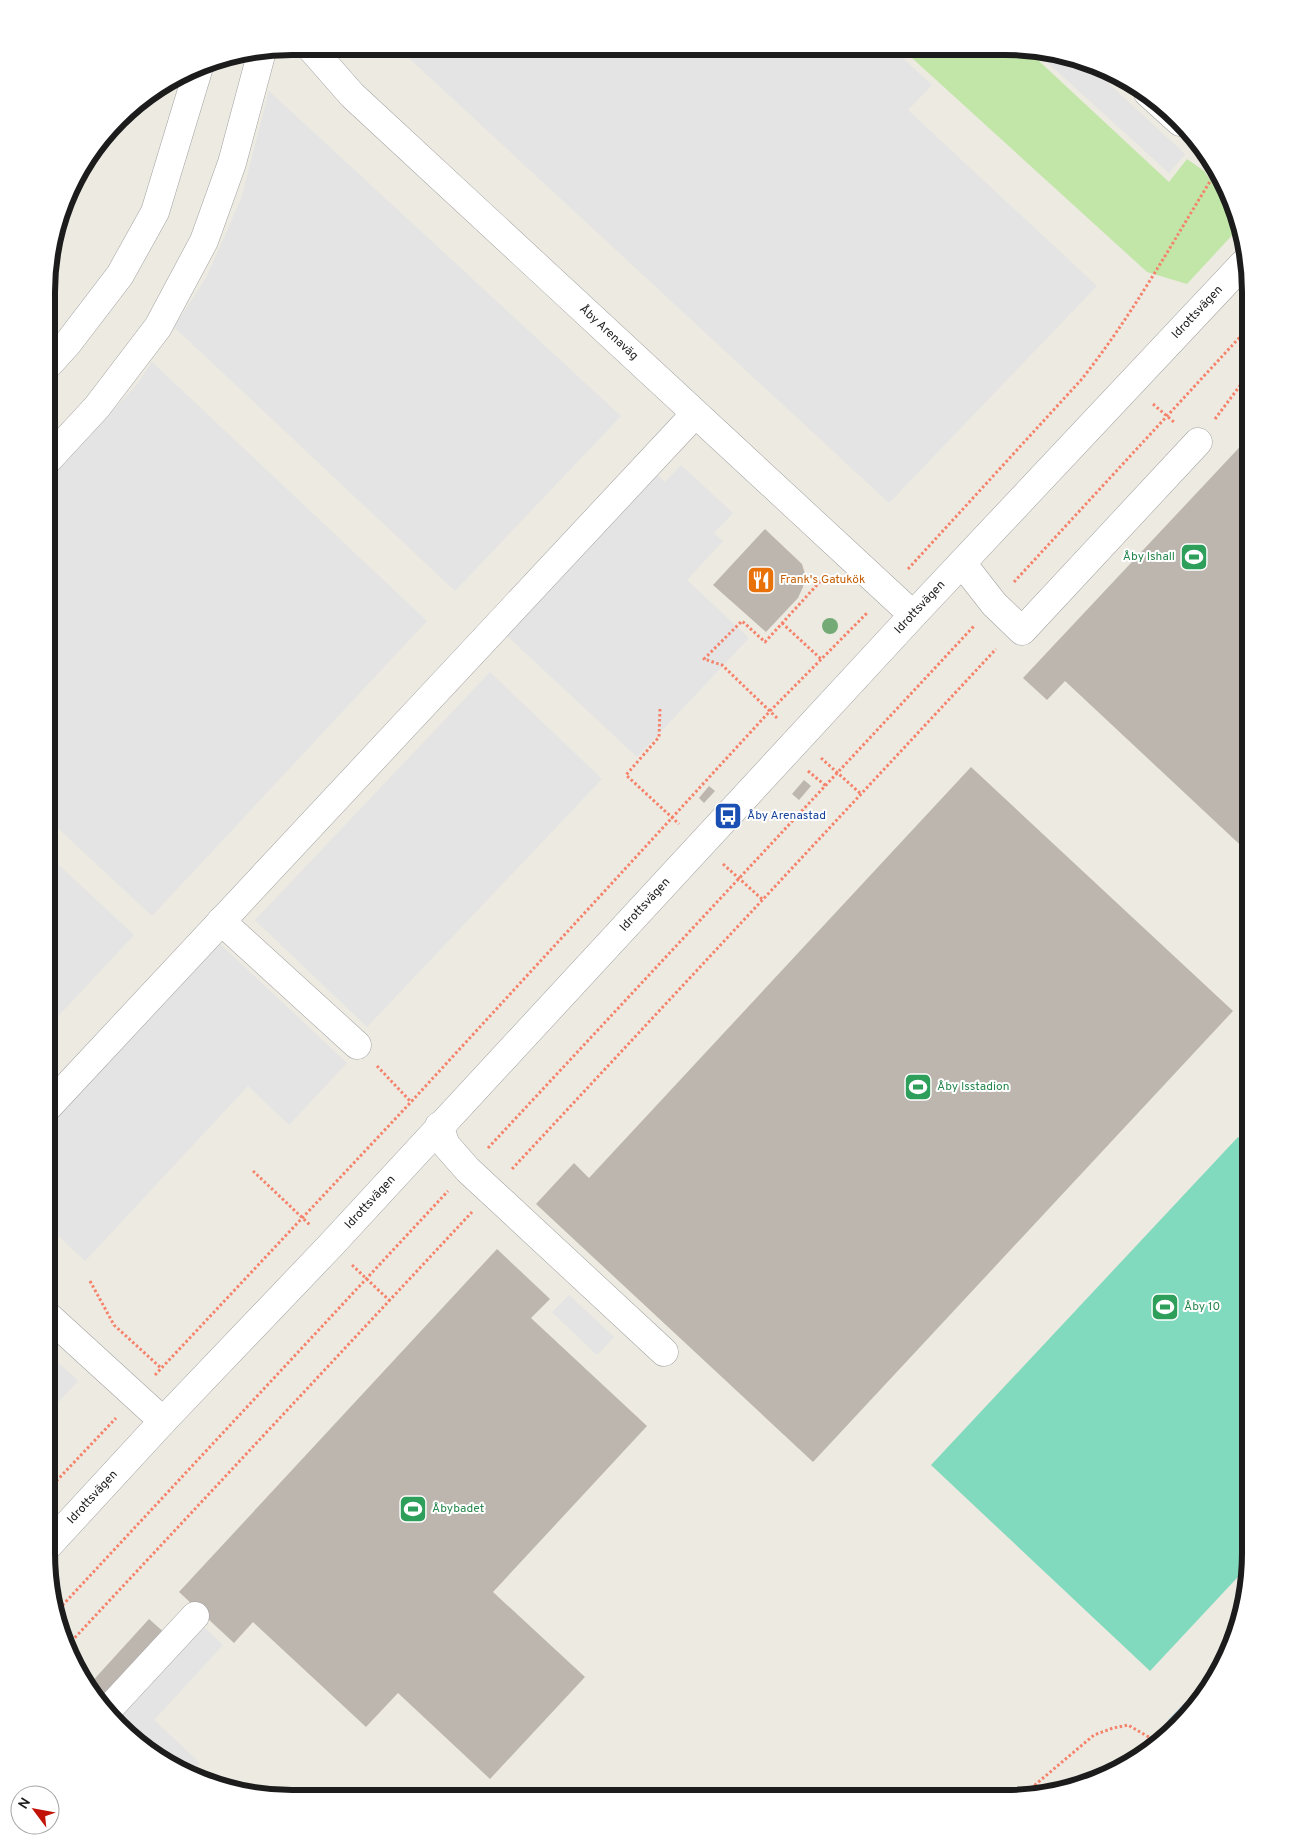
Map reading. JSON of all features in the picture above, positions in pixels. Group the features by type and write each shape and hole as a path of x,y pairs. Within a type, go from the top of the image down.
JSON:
{"street":[{"name":"Åby Arenaväg","path":"317,55 352,95 913,615"},
{"path":"55,452 97,407 158,327 204,241 232,162 260,57"},
{"path":"55,357 120,276 154,212 196,75"},
{"name":"Idrottsvägen","path":"55,1538 163,1421 331,1245 913,615 1240,267"},
{"path":"55,1099 695,414"},
{"path":"962,563 994,604 1022,631 1198,442"},
{"path":"221,921 356,1045"},
{"path":"439,1126 446,1145 468,1170 664,1352"},
{"path":"55,1321 163,1421"},
{"path":"112,1706 195,1616"}],"path":[{"path":"55,1483 412,1102 770,711 888,592 1074,387 1099,358 1120,327 1212,178"},
{"path":"62,1608 740,879 1242,335"},
{"path":"1198,442 1242,383"},
{"path":"782,722 722,665 704,658 742,621 765,642 846,553"},
{"path":"782,623 821,659"},
{"path":"72,1641 1017,626"},
{"path":"660,709 659,738 626,775 763,900"},
{"path":"805,775 809,770 826,786"},
{"path":"356,1045 412,1102"},
{"path":"90,1280 114,1325 161,1368"},
{"path":"1030,1788 1094,1736 1113,1728 1128,1725 1151,1739"}],"green space":[{"path":"909,55 1035,57 1169,182 1187,159 1204,171 1219,190 1234,233 1187,284 1147,272"},
{"name":"Åby 10","path":"1238,1137 1242,1141 1241,1574 1150,1671 931,1465"}],"shaded area":[{"path":"406,55 900,55 932,85 908,110 1097,286 889,503"},
{"path":"1043,58 1066,63 1099,74 1185,154 1169,173"},
{"path":"269,91 621,416 455,591 174,327 206,278 241,199"},
{"path":"152,362 427,621 152,916 55,825 55,474 138,383"},
{"path":"681,465 733,513 714,533 723,541 687,580 749,638 637,757 506,635 656,474 665,482"},
{"path":"490,672 602,779 367,1027 255,920"},
{"path":"55,861 134,935 55,1019"},
{"path":"218,942 347,1063 289,1125 248,1086 85,1261 55,1233 55,1116"},
{"path":"569,1295 614,1337 597,1355 552,1312"},
{"path":"55,1359 78,1381 55,1405"},
{"path":"191,1615 223,1645 154,1720 200,1763 195,1769 148,1741 113,1708"}],"building":[{"name":"Åby Ishall","path":"1242,445 1242,847 1065,681 1047,700 1023,678"},
{"name":"Frank's Gatukök","path":"765,529 802,564 805,574 803,587 798,598 766,632 713,585"},
{"name":"Åby Isstadion","path":"971,767 1233,1011 813,1462 536,1204 574,1163 589,1178"},
{"path":"804,780 811,786 799,800 792,794"},
{"path":"709,786 715,791 704,803 699,798"},
{"name":"Åbybadet","path":"497,1249 550,1299 531,1318 647,1426 493,1592 585,1677 490,1779 398,1693 366,1727 253,1622 234,1643 179,1592"},
{"path":"149,1619 167,1635 104,1697 93,1681"}],"place":[{"name":"Åby Ishall","path":"1194,557"},
{"name":"Frank's Gatukök","path":"761,580"},
{"name":"Åby Arenastad","path":"728,816"},
{"name":"Åby Isstadion","path":"918,1087"},
{"name":"Åby 10","path":"1165,1307"},
{"name":"Åbybadet","path":"413,1509"}]}
